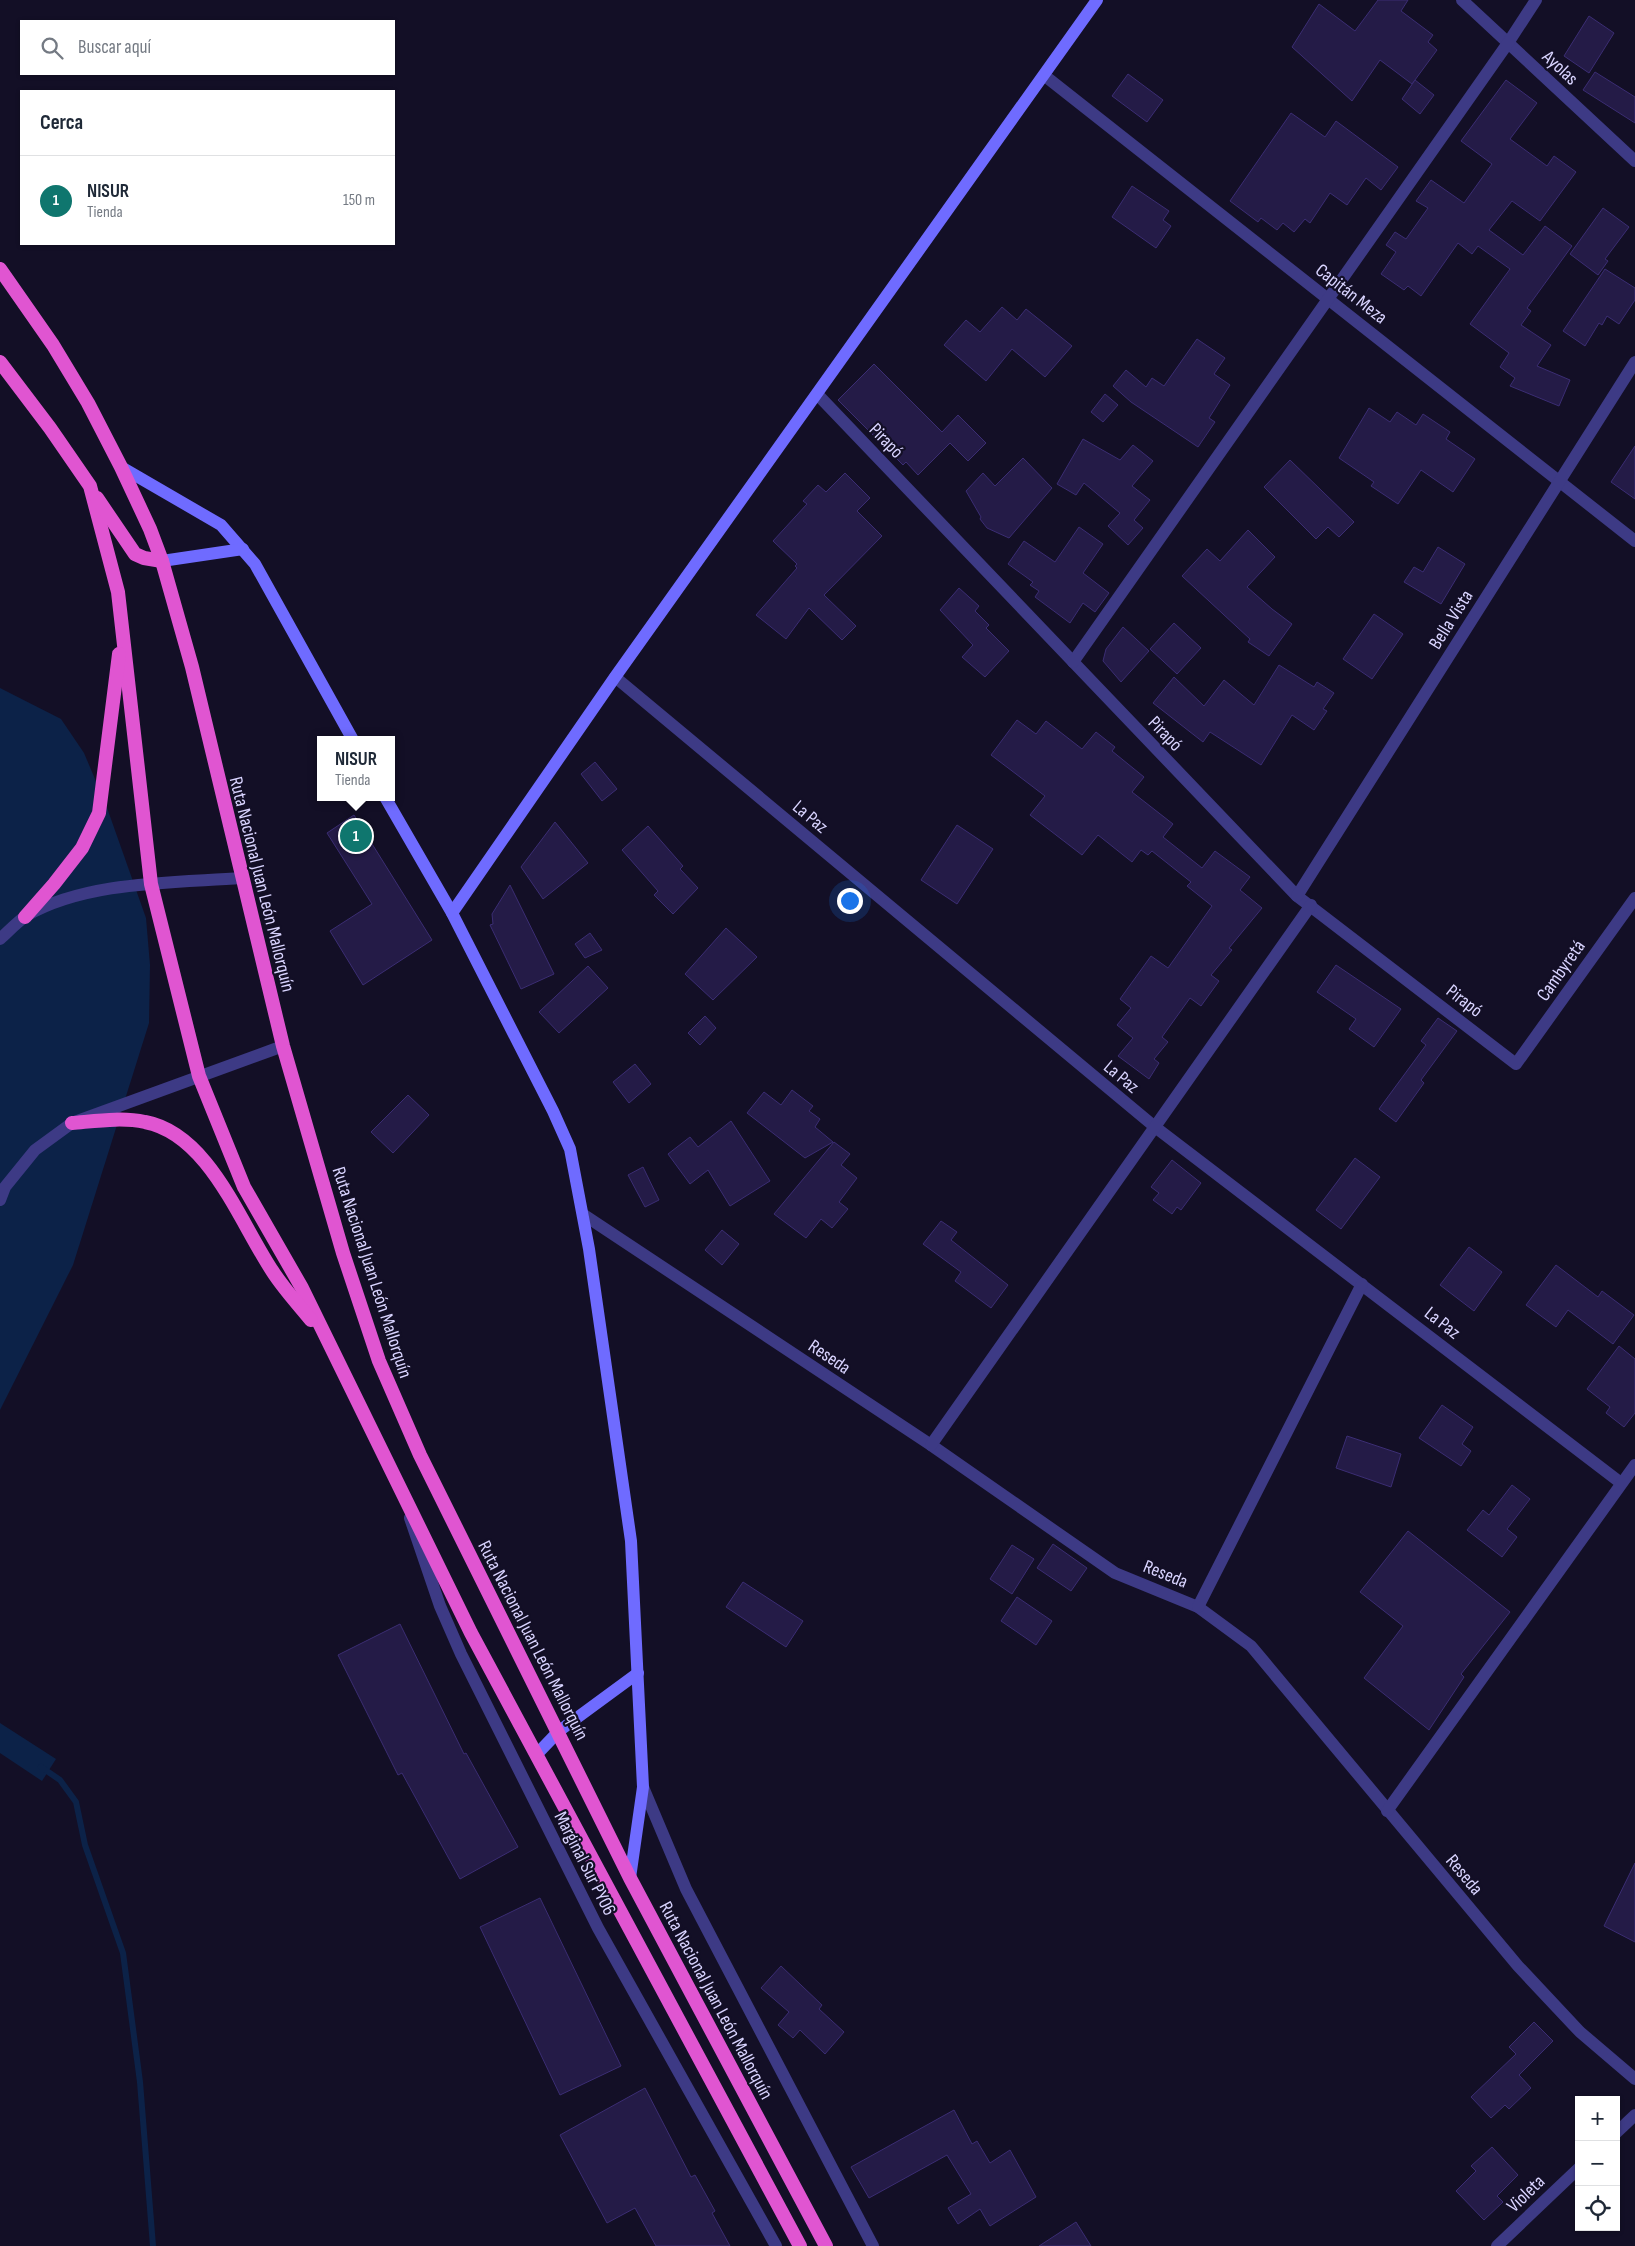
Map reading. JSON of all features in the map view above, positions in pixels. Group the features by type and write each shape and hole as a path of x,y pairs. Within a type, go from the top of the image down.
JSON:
{"highway":[{"name":"Ruta Nacional Juan León Mallorquín","path":"0,269 53,345 88,402 122,467 150,529 162,562 192,667 241,878 283,1046 343,1253 379,1361 428,1471 559,1731 630,1878 826,2246"},
{"path":"0,362 50,428 135,554 162,562"},
{"path":"90,486 118,592 151,884 199,1076 244,1187 302,1288 471,1633 800,2246"},
{"path":"25,916 54,884 82,848 99,813 123,626"},
{"path":"72,1123 107,1120 145,1122 171,1132 202,1157 273,1272 329,1343"}],"main road":[{"path":"452,913 616,677 1045,76 1097,0"},
{"path":"122,467 221,525 243,549 255,564 351,736"},
{"path":"162,562 243,549"},
{"path":"387,801 452,913 570,1149 584,1215 631,1541 643,1787 630,1878"},
{"path":"537,1754 559,1731 638,1673"}],"street":[{"name":"Ayolas","path":"1462,0 1635,161"},
{"path":"1073,662 1329,299 1536,0"},
{"name":"Capitán Meza","path":"1045,76 1635,541"},
{"name":"Bella Vista","path":"1297,896 1635,362"},
{"name":"Pirapó","path":"818,395 1297,896 1516,1064"},
{"name":"La Paz","path":"616,677 1155,1127 1621,1483"},
{"path":"0,939 25,916 74,895 151,884 241,878"},
{"name":"Cambyretá","path":"1516,1064 1635,898"},
{"path":"930,1445 1311,905"},
{"path":"0,1200 5,1187 35,1150 72,1123 283,1046"},
{"name":"Reseda","path":"584,1215 930,1445 1115,1573 1198,1607 1251,1646 1518,1966 1580,2032 1635,2079"},
{"path":"1198,1607 1362,1284"},
{"path":"1387,1811 1635,1465"},
{"name":"Marginal Sur PY06","path":"396,1481 440,1606 460,1654 598,1928 776,2246"},
{"path":"643,1787 686,1889 873,2246"},
{"path":"1620,2128 1635,2115"},
{"name":"Violeta","path":"1497,2246 1575,2172"}],"water":[{"path":"0,688 61,719 84,753 106,805 146,918 150,965 149,1023 73,1265 0,1410"},
{"path":"0,1723 56,1759 42,1781 0,1753"}],"building":[{"path":"1378,0 1408,0 1401,11 1433,35 1428,42 1437,50 1412,84 1380,60 1352,101 1292,47 1319,4 1355,31"},
{"path":"1589,16 1614,33 1589,73 1564,56"},
{"path":"1595,72 1635,97 1635,123 1583,90"},
{"path":"1128,74 1163,100 1147,122 1112,96"},
{"path":"1415,80 1434,95 1420,114 1402,99"},
{"path":"1506,80 1537,103 1510,139 1547,166 1554,156 1576,172 1540,221 1512,201 1489,230 1523,255 1545,226 1572,246 1527,308 1531,311 1521,325 1551,345 1537,366 1570,380 1559,406 1510,386 1515,378 1500,367 1509,353 1470,324 1510,269 1478,246 1472,254 1458,243 1421,296 1408,286 1404,290 1381,274 1396,252 1386,245 1395,232 1406,239 1428,208 1416,201 1431,180 1464,203 1492,164 1461,141"},
{"path":"1291,113 1325,137 1336,121 1398,167 1381,190 1366,178 1347,205 1330,193 1310,223 1305,219 1294,232 1283,223 1277,230 1261,218 1258,222 1230,201"},
{"path":"1132,186 1169,211 1163,220 1171,226 1156,248 1112,217"},
{"path":"1603,208 1629,227 1605,259 1608,261 1598,275 1570,254"},
{"path":"1605,269 1635,288 1635,300 1619,324 1607,316 1602,325 1599,323 1585,346 1563,331"},
{"path":"1002,307 1017,320 1026,309 1072,346 1045,377 1012,349 986,381 944,345 966,320 980,332"},
{"path":"1197,339 1225,358 1214,374 1230,385 1209,418 1215,422 1198,447 1131,402 1113,386 1126,370 1146,387 1152,378 1164,386"},
{"path":"874,364 942,432 958,415 986,443 968,461 950,443 918,475 906,462 903,465 838,400"},
{"path":"1105,394 1118,405 1103,422 1091,412"},
{"path":"1369,408 1390,422 1397,412 1416,425 1423,414 1450,432 1446,439 1475,459 1453,492 1421,470 1398,504 1371,486 1374,482 1339,458"},
{"path":"1083,439 1120,460 1133,445 1153,461 1132,486 1150,500 1134,520 1143,528 1128,545 1108,526 1120,513 1084,483 1076,495 1057,484"},
{"path":"1635,446 1635,499 1611,482"},
{"path":"1023,458 1052,488 1009,538 987,528 980,519 981,517 966,491 983,473 995,486"},
{"path":"1290,460 1354,522 1339,537 1328,527 1316,539 1264,487"},
{"path":"845,473 870,498 857,511 882,536 824,595 856,626 842,640 809,608 786,639 756,615 797,568 795,566 797,564 773,541 807,504 803,501 818,485 826,492"},
{"path":"1079,527 1103,544 1083,573 1109,593 1095,612 1083,603 1070,623 1035,597 1039,591 1030,585 1033,582 1008,564 1024,541 1055,562"},
{"path":"1248,530 1275,557 1247,587 1292,624 1269,656 1248,642 1250,639 1182,576 1207,549 1220,561"},
{"path":"1438,547 1465,564 1441,604 1404,582 1414,567 1423,572"},
{"path":"959,588 979,606 975,611 989,625 986,628 1009,651 985,677 962,657 973,645 940,610"},
{"path":"1374,614 1403,634 1372,679 1343,659"},
{"path":"1174,623 1201,648 1177,674 1150,649"},
{"path":"1123,627 1149,651 1121,682 1103,661 1106,649"},
{"path":"1279,665 1314,687 1317,682 1334,693 1323,709 1327,711 1314,730 1292,715 1261,765 1210,732 1203,742 1153,703 1174,677 1204,706 1224,680 1254,705"},
{"path":"1017,720 1036,734 1046,721 1082,749 1096,732 1115,747 1112,751 1144,777 1132,792 1173,824 1163,837 1202,868 1215,851 1250,877 1240,890 1262,908 1229,948 1232,950 1211,975 1219,981 1201,1006 1190,998 1162,1037 1168,1042 1154,1059 1159,1063 1149,1079 1118,1056 1133,1038 1117,1025 1131,1008 1120,999 1151,956 1168,968 1212,906 1187,886 1191,882 1152,851 1148,855 1141,850 1132,862 1098,835 1082,855 1030,815 1045,796 991,755"},
{"path":"595,762 617,789 602,801 581,774"},
{"path":"354,815 432,940 363,985 330,931 372,904 327,833"},
{"path":"555,822 588,863 543,899 521,867"},
{"path":"957,825 993,849 957,904 921,880"},
{"path":"648,826 683,866 680,869 698,888 673,914 654,895 658,891 622,850"},
{"path":"510,885 554,974 521,989 490,925 493,924 492,914"},
{"path":"726,928 757,957 713,1000 685,974"},
{"path":"590,933 602,950 585,958 575,944"},
{"path":"1336,965 1401,1009 1374,1047 1349,1029 1356,1019 1317,992"},
{"path":"588,966 608,988 559,1033 539,1012"},
{"path":"705,1016 716,1028 700,1045 688,1033"},
{"path":"1438,1018 1457,1031 1421,1080 1424,1083 1396,1122 1379,1109 1426,1045 1421,1041"},
{"path":"635,1064 651,1084 629,1103 613,1082"},
{"path":"792,1090 813,1106 809,1111 820,1119 815,1127 833,1142 805,1158 747,1113 764,1092 781,1105"},
{"path":"408,1095 429,1115 393,1153 371,1132"},
{"path":"731,1121 770,1181 730,1206 708,1170 690,1184 668,1154 690,1137 698,1147"},
{"path":"834,1142 850,1154 841,1165 857,1178 839,1202 848,1209 832,1228 821,1219 806,1238 774,1214"},
{"path":"1355,1158 1380,1177 1341,1229 1316,1210"},
{"path":"1172,1160 1201,1183 1181,1210 1177,1207 1172,1214 1153,1200 1159,1193 1151,1187"},
{"path":"643,1167 659,1200 645,1207 628,1175"},
{"path":"941,1221 957,1232 951,1240 1008,1285 991,1308 955,1281 961,1272 923,1244"},
{"path":"722,1230 739,1244 722,1265 705,1250"},
{"path":"1469,1247 1502,1272 1474,1311 1440,1285"},
{"path":"1556,1265 1598,1297 1602,1291 1634,1315 1613,1344 1568,1310 1556,1327 1526,1305"},
{"path":"1619,1346 1635,1359 1635,1413 1624,1427 1606,1413 1610,1407 1587,1389"},
{"path":"1442,1405 1473,1427 1462,1444 1471,1451 1461,1466 1419,1438"},
{"path":"1347,1436 1401,1454 1391,1487 1336,1468"},
{"path":"1512,1485 1530,1499 1507,1529 1517,1537 1502,1557 1467,1530 1483,1510 1489,1515"},
{"path":"1408,1531 1510,1612 1461,1674 1464,1677 1429,1730 1364,1678 1403,1626 1360,1592"},
{"path":"1053,1544 1087,1568 1071,1591 1037,1568"},
{"path":"1012,1545 1034,1559 1012,1594 990,1579"},
{"path":"743,1582 803,1621 786,1647 726,1607"},
{"path":"1017,1597 1052,1621 1036,1645 1001,1621"},
{"path":"400,1624 464,1754 466,1753 518,1847 460,1879 402,1773 398,1775 338,1655"},
{"path":"1635,1863 1635,1942 1604,1926"},
{"path":"540,1898 621,2066 560,2095 480,1927"},
{"path":"781,1966 822,2005 819,2009 844,2032 825,2054 800,2030 793,2038 778,2025 789,2012 761,1988"},
{"path":"1534,2022 1553,2041 1519,2075 1531,2088 1509,2109 1505,2105 1491,2118 1471,2097 1516,2054 1509,2047"},
{"path":"645,2088 691,2177 695,2175 715,2211 712,2213 730,2246 656,2246 635,2208 607,2223 560,2135"},
{"path":"954,2110 972,2144 977,2141 990,2163 1010,2150 1036,2197 990,2226 980,2209 958,2224 948,2208 971,2194 947,2155 869,2198 851,2167"},
{"path":"1492,2147 1518,2175 1497,2196 1503,2202 1484,2220 1456,2191 1476,2171 1471,2166"},
{"path":"1076,2222 1091,2246 1039,2246"}],"waterway":[{"path":"41,1767 60,1780 76,1802 85,1845 123,1953 140,2082 153,2246"}],"place":[{"name":"NISUR","path":"356,836"}]}
